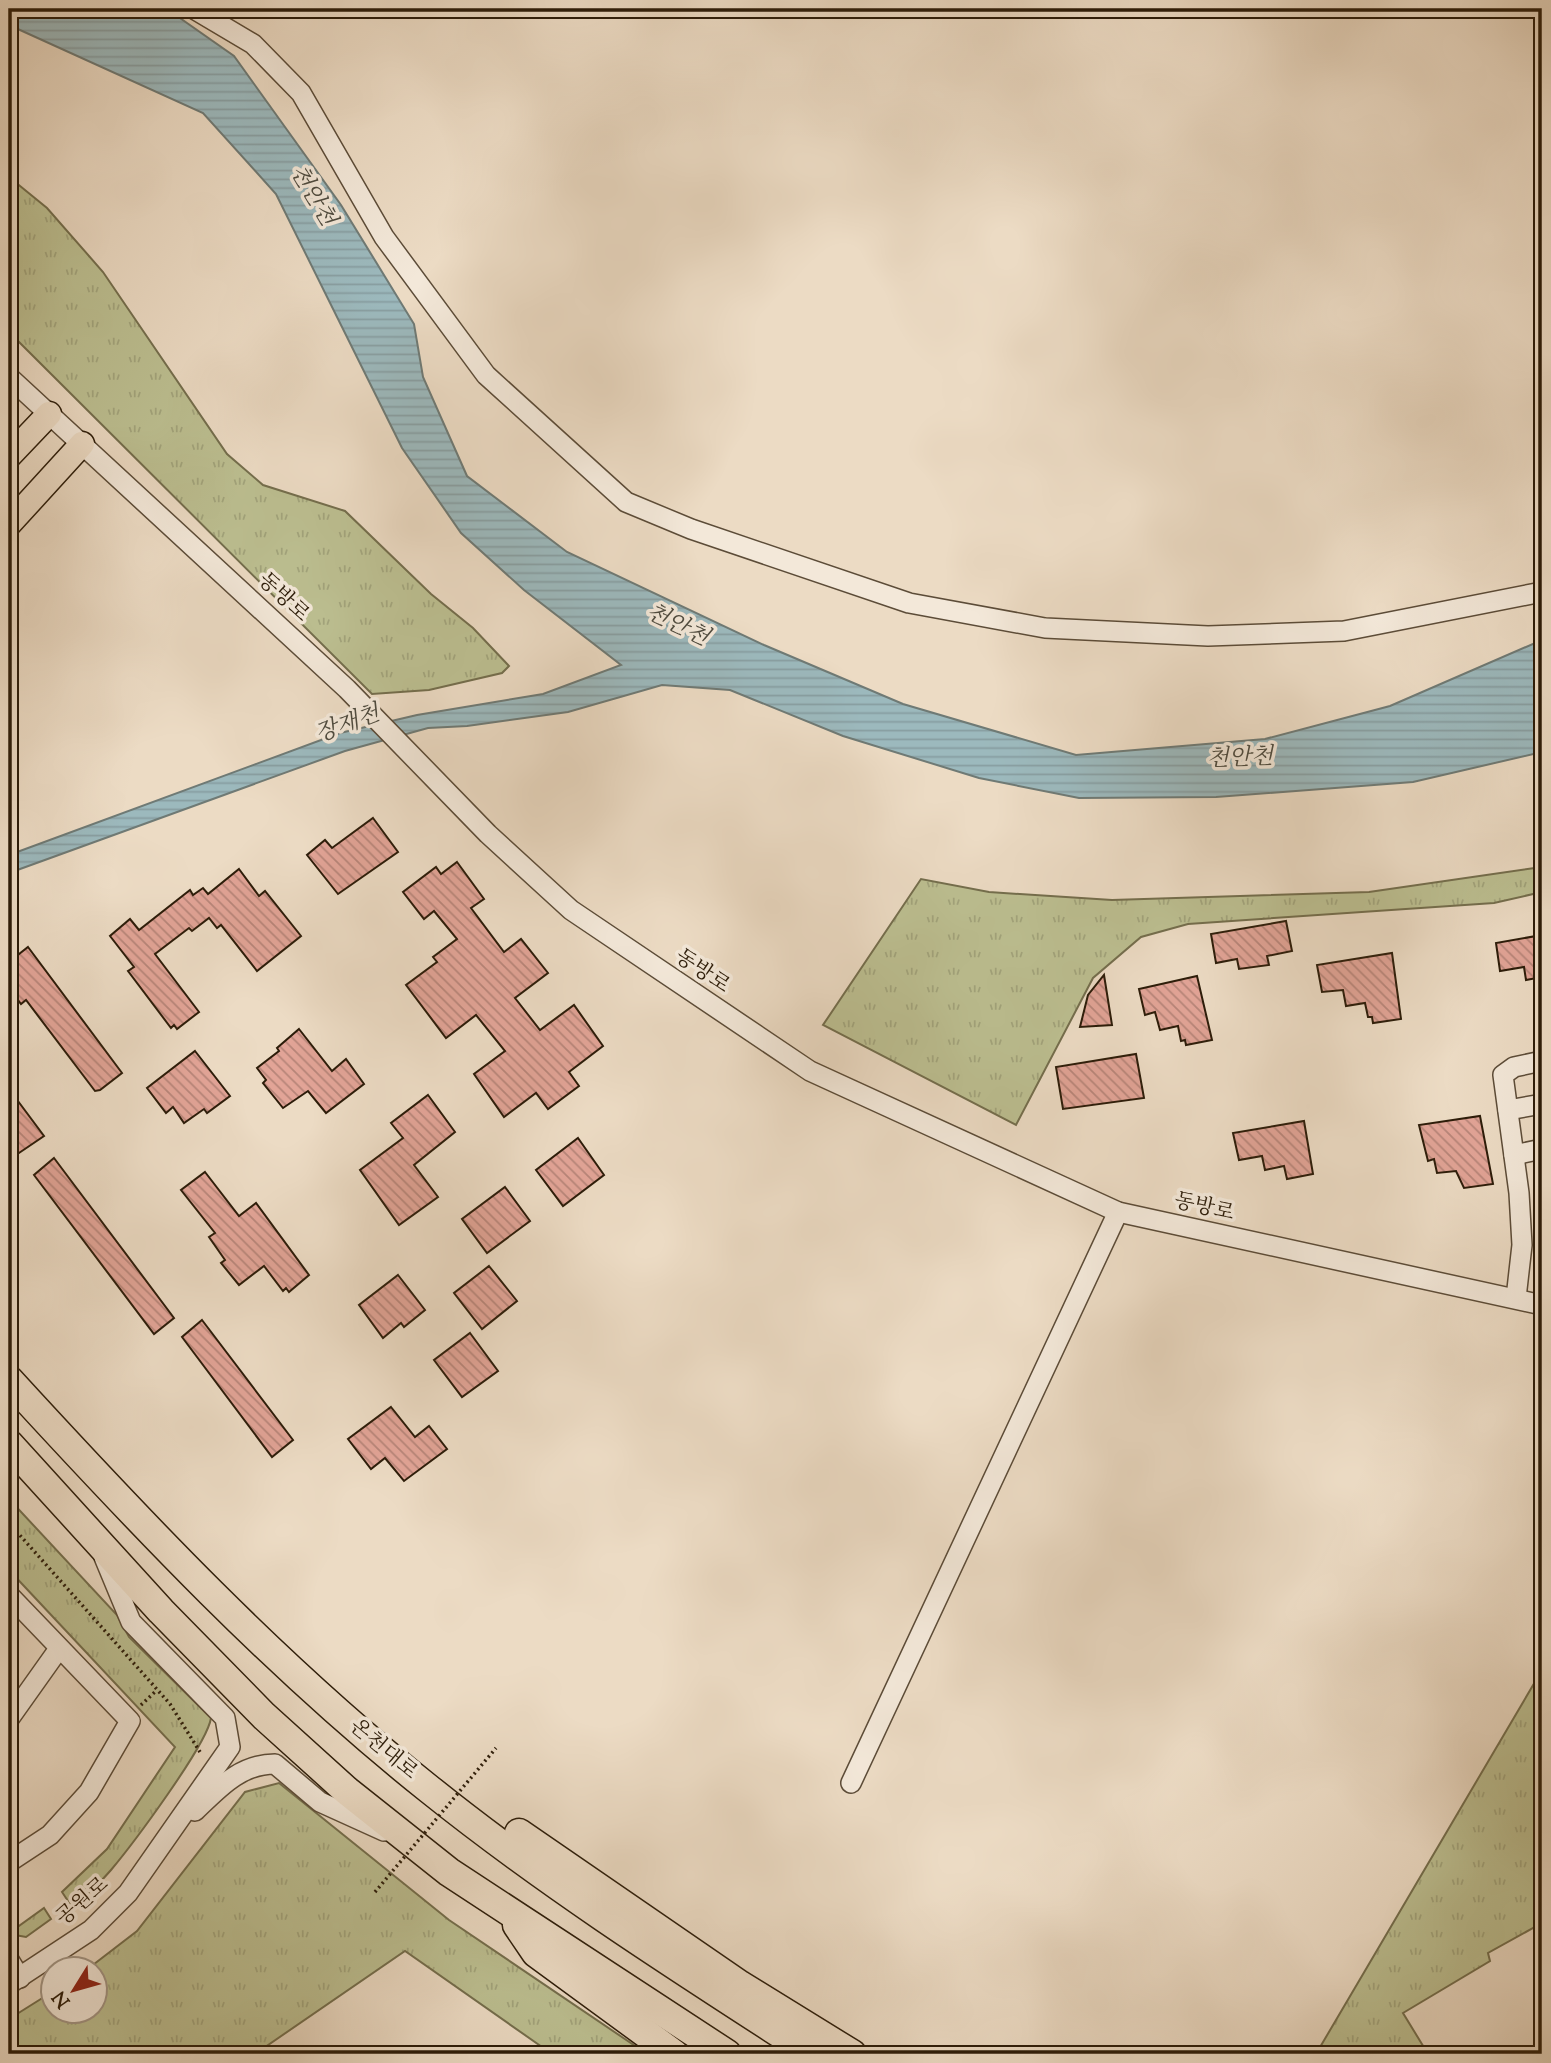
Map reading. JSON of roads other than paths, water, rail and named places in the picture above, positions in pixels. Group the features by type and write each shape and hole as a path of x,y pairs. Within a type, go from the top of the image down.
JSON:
{"highway":[{"name":"온천대로","path":"9,1380 117,1498 334,1709 430,1790 613,1926 812,2054"},
{"path":"9,1444 97,1542 264,1716 346,1791 408,1841 507,1911 727,2054"},
{"path":"334,1709 414,1758 740,1985 852,2054"},
{"path":"507,1911 536,1953 674,2054"}],"main road":[{"path":"9,456 49,414"},
{"path":"9,524 82,444"}],"street":[{"path":"194,9 253,44 301,93 384,237 486,375 626,502 691,529 909,603 1045,628 1208,636 1345,631 1542,592"},
{"name":"동방로","path":"9,377 348,689 437,783 571,910 810,1071 1118,1212 1542,1305"},
{"path":"1516,1298 1522,1245 1503,1075 1514,1067 1542,1061"},
{"path":"1508,1110 1542,1104"},
{"path":"1514,1155 1542,1149"},
{"path":"851,1783 1118,1212"},
{"path":"97,1542 131,1622 225,1718 229,1747 169,1836"},
{"path":"9,1595 58,1650 130,1721 89,1792 50,1835 9,1862"},
{"path":"9,1719 58,1650"},
{"path":"169,1836 222,1785 254,1764 275,1764 320,1802 408,1841"},
{"name":"공원로","path":"15,1981 91,1930 128,1893 169,1836"},
{"path":"9,1960 15,1981"}],"water":[{"name":"천안천","path":"9,9 167,9 234,56 341,205 414,324 423,377 467,476 567,552 764,645 903,704 1076,755 1265,739 1390,706 1542,640 1542,752 1413,782 1216,797 1079,798 979,778 843,736 730,690 662,685 568,712 467,726 428,728 345,751 9,873 9,855 340,733 417,715 543,694 621,665 524,590 461,533 402,448 276,194 203,113 9,25"}],"water label":[{"name":"장재천","path":"348,725"}]}
